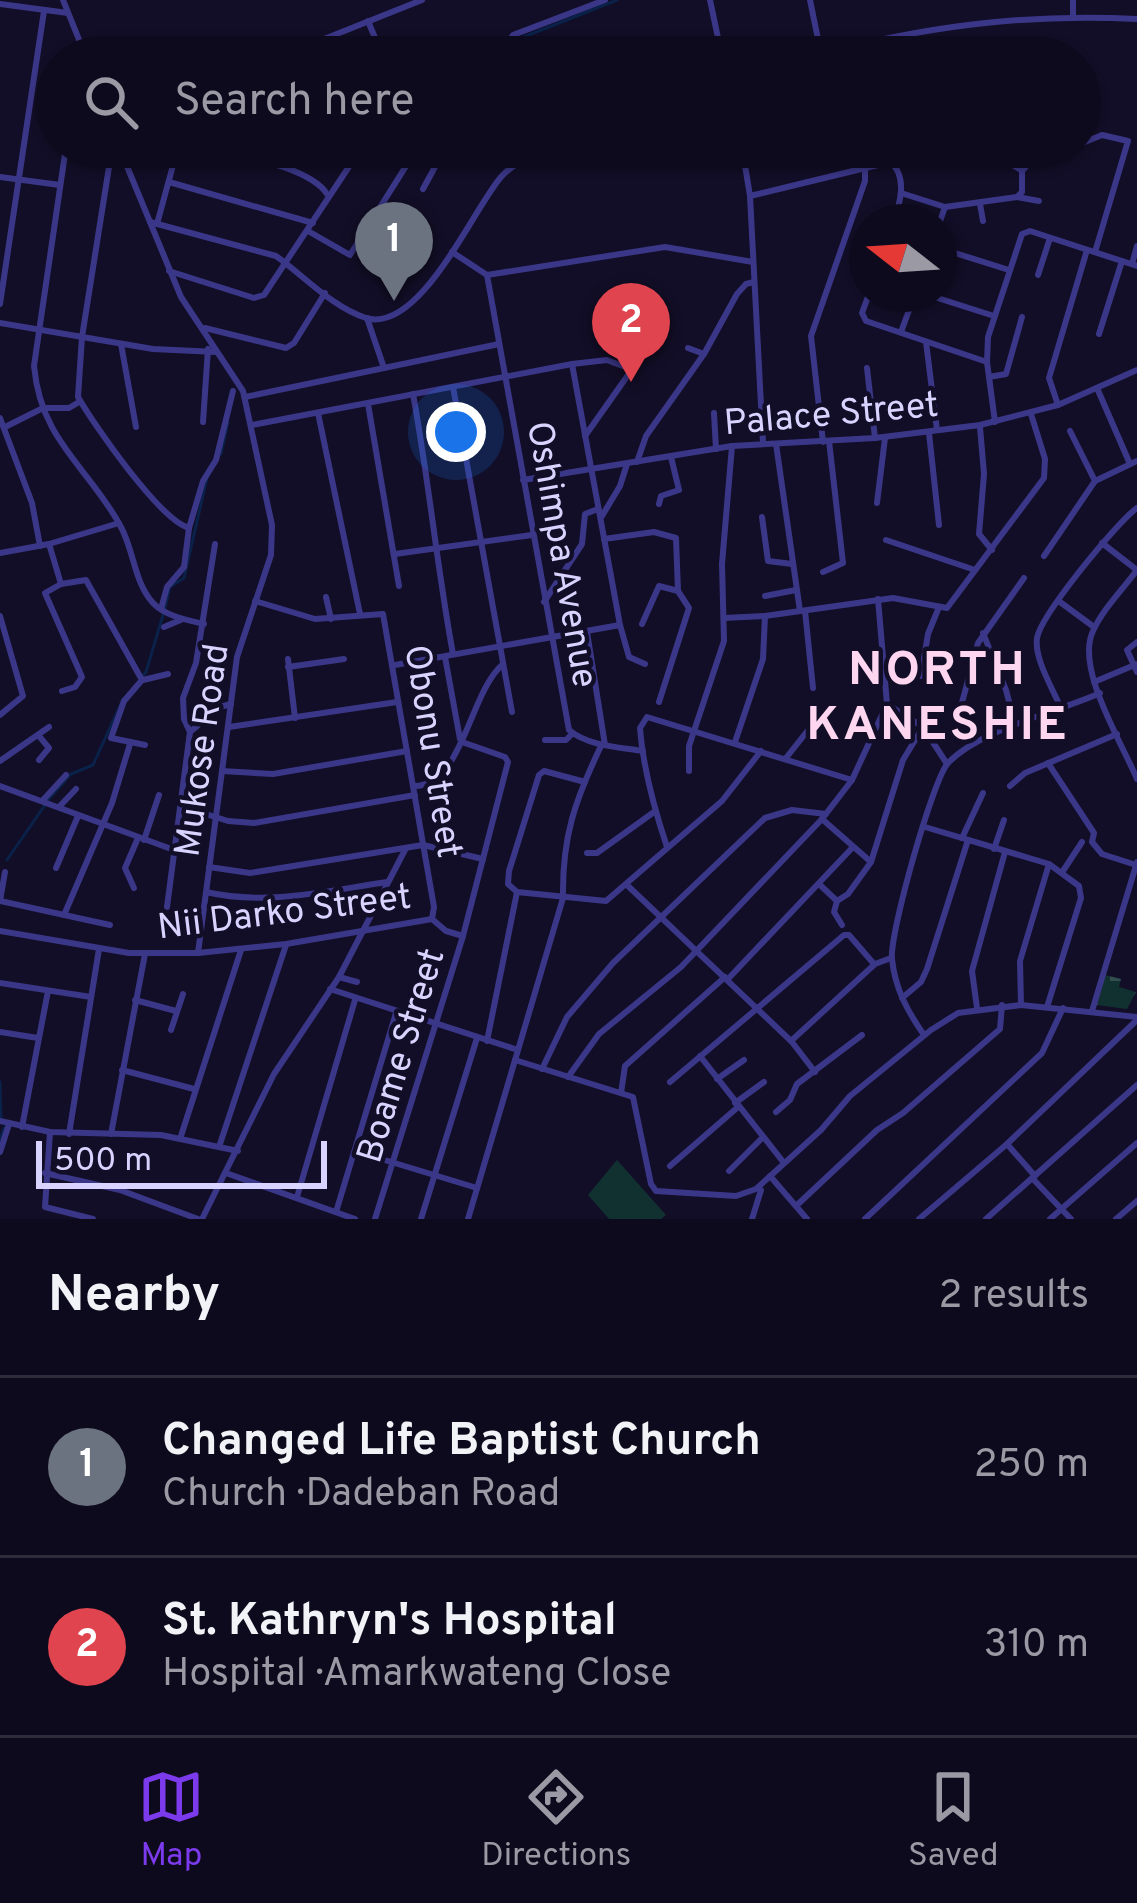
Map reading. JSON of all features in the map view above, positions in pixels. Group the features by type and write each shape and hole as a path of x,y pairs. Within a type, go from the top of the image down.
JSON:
{"street":[{"path":"63,0 77,36"},
{"path":"334,36 422,0"},
{"path":"512,36 605,0"},
{"path":"710,0 718,36"},
{"path":"810,0 817,36"},
{"path":"1073,0 1073,17"},
{"path":"0,2 68,13"},
{"path":"40,36 44,11"},
{"path":"902,36 942,27 1073,17 1137,19"},
{"path":"368,21 374,36"},
{"path":"0,304 36,65"},
{"path":"1058,405 1050,387 1050,370 1128,141 1101,135"},
{"path":"63,168 34,366 44,408 68,457 119,523 150,599 183,620 204,624"},
{"path":"109,168 82,337 79,402 156,503 172,520 189,528"},
{"name":"Mukose Road","path":"129,168 181,297 245,397 273,535 271,555 239,649 198,953"},
{"path":"173,168 154,223 276,256 367,318 401,310 429,284 512,168"},
{"path":"280,168 313,181 327,194"},
{"path":"170,271 259,298 346,168"},
{"path":"169,182 311,227 350,255 405,168"},
{"path":"423,189 434,168"},
{"path":"745,168 763,443"},
{"path":"750,196 869,168"},
{"path":"896,168 898,204"},
{"path":"1017,168 1022,171"},
{"path":"1017,197 1024,186 1025,168"},
{"path":"823,572 844,561 811,336 865,181 865,169"},
{"path":"0,177 60,185"},
{"path":"901,193 936,204"},
{"path":"957,206 1017,197 1039,201"},
{"path":"980,204 983,221"},
{"path":"995,422 987,362 994,316 1024,231 1134,265 1137,246"},
{"path":"1038,275 1050,238"},
{"path":"452,252 487,275 665,247 754,262"},
{"path":"957,254 1009,270"},
{"path":"1099,334 1122,261"},
{"name":"Oshimpa Avenue","path":"487,275 550,639 575,736"},
{"path":"637,462 646,436 704,354 737,294 755,282"},
{"path":"202,327 286,348 325,293"},
{"path":"957,304 994,316"},
{"path":"864,312 863,317 987,362"},
{"path":"901,332 908,312"},
{"path":"989,377 1006,374 1022,316"},
{"path":"367,318 384,368"},
{"path":"0,323 121,344 219,353"},
{"path":"585,436 652,341"},
{"path":"926,342 939,525"},
{"path":"121,344 136,427"},
{"path":"245,397 499,344"},
{"path":"688,348 704,354"},
{"path":"203,422 208,349"},
{"path":"252,425 572,364 607,360 633,370"},
{"path":"572,364 620,625 629,657 645,664"},
{"path":"867,368 875,438"},
{"name":"Palace Street","path":"523,480 732,446 885,438 980,425 1058,405 1136,373"},
{"path":"452,387 512,712"},
{"path":"1044,556 1095,481 1133,462 1097,388"},
{"path":"161,609 167,587 184,567 189,528 203,481 216,460 233,391"},
{"path":"413,394 462,742"},
{"path":"61,584 1,423 79,402"},
{"path":"368,404 399,586"},
{"path":"713,412 716,448"},
{"path":"318,413 360,614"},
{"path":"724,618 893,598 947,608 1040,486 1046,471 1031,414"},
{"path":"980,425 984,474 979,534 992,550"},
{"path":"1070,430 1095,481"},
{"path":"877,503 885,438"},
{"path":"776,444 813,688"},
{"path":"689,772 694,729 721,655 722,564 732,446"},
{"path":"659,504 661,496 679,490 671,457"},
{"path":"600,519 620,486 627,463"},
{"path":"1062,711 1037,641 1044,621 1102,543 1137,508"},
{"path":"544,602 582,544 584,518 598,509"},
{"path":"762,517 768,561 793,564"},
{"path":"0,553 119,523"},
{"path":"604,538 654,532 674,535 678,591 689,608 659,702"},
{"path":"395,554 532,535"},
{"path":"886,540 976,570"},
{"path":"1102,543 1137,570 1094,627 1088,665 1117,734 1133,757 1137,779"},
{"path":"167,907 190,732 183,698 196,663 215,544"},
{"path":"960,710 983,633 1024,578"},
{"path":"62,692 75,687 82,677 45,593 82,579 89,582 141,678"},
{"path":"643,624 659,586 678,591"},
{"path":"765,596 796,590"},
{"path":"326,597 331,620"},
{"path":"568,1077 599,1034 696,950 824,817 852,780 887,704 878,599"},
{"name":"Obonu Street","path":"255,601 299,617 331,620 383,614 434,908 432,919"},
{"path":"1060,602 1094,627"},
{"path":"921,676 928,634 939,607"},
{"path":"0,616 22,696 0,715"},
{"path":"735,742 763,659 765,616"},
{"path":"164,627 183,620"},
{"path":"394,665 620,625"},
{"path":"468,1219 562,898 566,831 603,745 587,632"},
{"path":"983,633 1015,724"},
{"path":"1094,682 1136,667 1127,650 1137,642"},
{"path":"295,718 288,663 344,658"},
{"path":"179,806 254,824 429,786 462,742 486,684 503,664"},
{"path":"146,745 111,737 124,701 141,678 168,674"},
{"path":"924,1035 902,998 891,958 907,882 947,764 990,734 1100,693"},
{"path":"229,727 399,702"},
{"path":"190,732 220,707 232,704"},
{"path":"887,704 923,727 947,764"},
{"path":"668,847 655,812 643,752 640,728 647,717 852,780"},
{"path":"0,761 49,727"},
{"path":"842,925 834,912 837,901 871,862 898,774 923,727"},
{"path":"786,758 809,729"},
{"path":"1010,786 1117,734"},
{"path":"38,736 50,748 39,760"},
{"path":"545,740 575,736 643,752"},
{"name":"Boame Street","path":"375,1219 463,936 507,759 462,742"},
{"path":"64,914 130,744"},
{"path":"222,771 273,774 407,751"},
{"path":"585,782 544,771 538,775 508,875 508,884 517,892 603,902 728,795 761,751"},
{"path":"1048,764 1094,833 1092,842 1102,854 1137,863 1092,1011"},
{"path":"43,800 66,775"},
{"path":"0,786 174,850"},
{"path":"59,807 76,789"},
{"path":"902,998 927,969 982,793"},
{"path":"134,888 124,868 159,795"},
{"path":"542,1070 574,1007 658,916 770,815 792,810 824,817 871,862"},
{"path":"587,854 597,853 655,812"},
{"path":"56,868 78,815"},
{"path":"994,849 1004,820"},
{"path":"925,827 1049,864 1079,886 1081,898 1047,1007"},
{"path":"1063,871 1082,842"},
{"path":"209,867 256,873 423,845 484,860"},
{"path":"621,1093 625,1066 727,978 853,847"},
{"path":"45,1173 120,1190 200,1219 274,1074 339,977 406,848"},
{"path":"977,1008 972,971 1005,852"},
{"path":"1021,1005 1020,961 1049,864"},
{"path":"5,872 0,901 110,925"},
{"path":"206,892 274,899 388,882"},
{"path":"819,884 837,901"},
{"path":"627,885 790,1040 815,1072"},
{"path":"487,1042 517,892"},
{"path":"432,919 446,931 463,936"},
{"name":"Nii Darko Street","path":"0,931 99,949 198,953 286,944 432,919"},
{"path":"670,1082 844,935 849,934 874,964"},
{"path":"219,1147 286,944"},
{"path":"69,1134 99,949"},
{"path":"180,1139 241,950"},
{"path":"111,1134 145,954"},
{"path":"790,1040 874,964 891,958"},
{"path":"339,977 357,982"},
{"path":"0,983 92,997"},
{"path":"330,989 518,1050"},
{"path":"22,1127 48,991"},
{"path":"171,1030 182,994"},
{"path":"135,1000 176,1011"},
{"path":"297,1197 355,1000"},
{"path":"796,1206 877,1130 992,1037 1002,1027 1003,1005"},
{"path":"752,1219 770,1176 850,1096 948,1018 977,1008 1021,1005 1137,1018"},
{"path":"865,1219 1042,1053 1063,1008"},
{"path":"336,1212 396,1012"},
{"path":"919,1219 1007,1144 1137,1018"},
{"path":"0,1032 39,1039"},
{"path":"776,1112 790,1100 797,1084 862,1035"},
{"path":"421,1219 477,1038"},
{"path":"700,1056 784,1163"},
{"path":"515,1060 631,1095 656,1191 736,1196 762,1186"},
{"path":"716,1079 745,1060"},
{"path":"122,1070 196,1089"},
{"path":"670,1166 764,1082"},
{"path":"986,1219 1137,1085"},
{"path":"0,1152 5,1122 50,1132 180,1139 238,1150"},
{"path":"50,1132 45,1207 93,1219"},
{"path":"729,1171 762,1138"},
{"path":"1050,1219 1137,1143"},
{"path":"1007,1144 1071,1219"},
{"path":"355,1150 477,1188"},
{"path":"226,1173 355,1219"},
{"path":"770,1176 807,1219"},
{"path":"1116,1219 1137,1201"}],"green space":[{"path":"1105,975 1121,979 1119,987 1136,992 1127,1009 1097,1005"},
{"path":"617,1160 666,1215 661,1219 609,1219 588,1195"}],"waterway":[{"path":"526,36 617,0"},
{"path":"221,454 228,423"},
{"path":"165,608 170,587 184,578 207,478"},
{"path":"141,678 163,615"},
{"path":"48,800 71,774 93,765 123,699"},
{"path":"7,860 45,805"},
{"path":"0,1082 1,1118"},
{"path":"0,1140 4,1128"}],"place":[{"name":"Changed Life Baptist Church","path":"394,301"},
{"name":"St. Kathryn's Hospital","path":"631,382"}],"district":[{"name":"NORTH KANESHIE","path":"938,694"}]}
